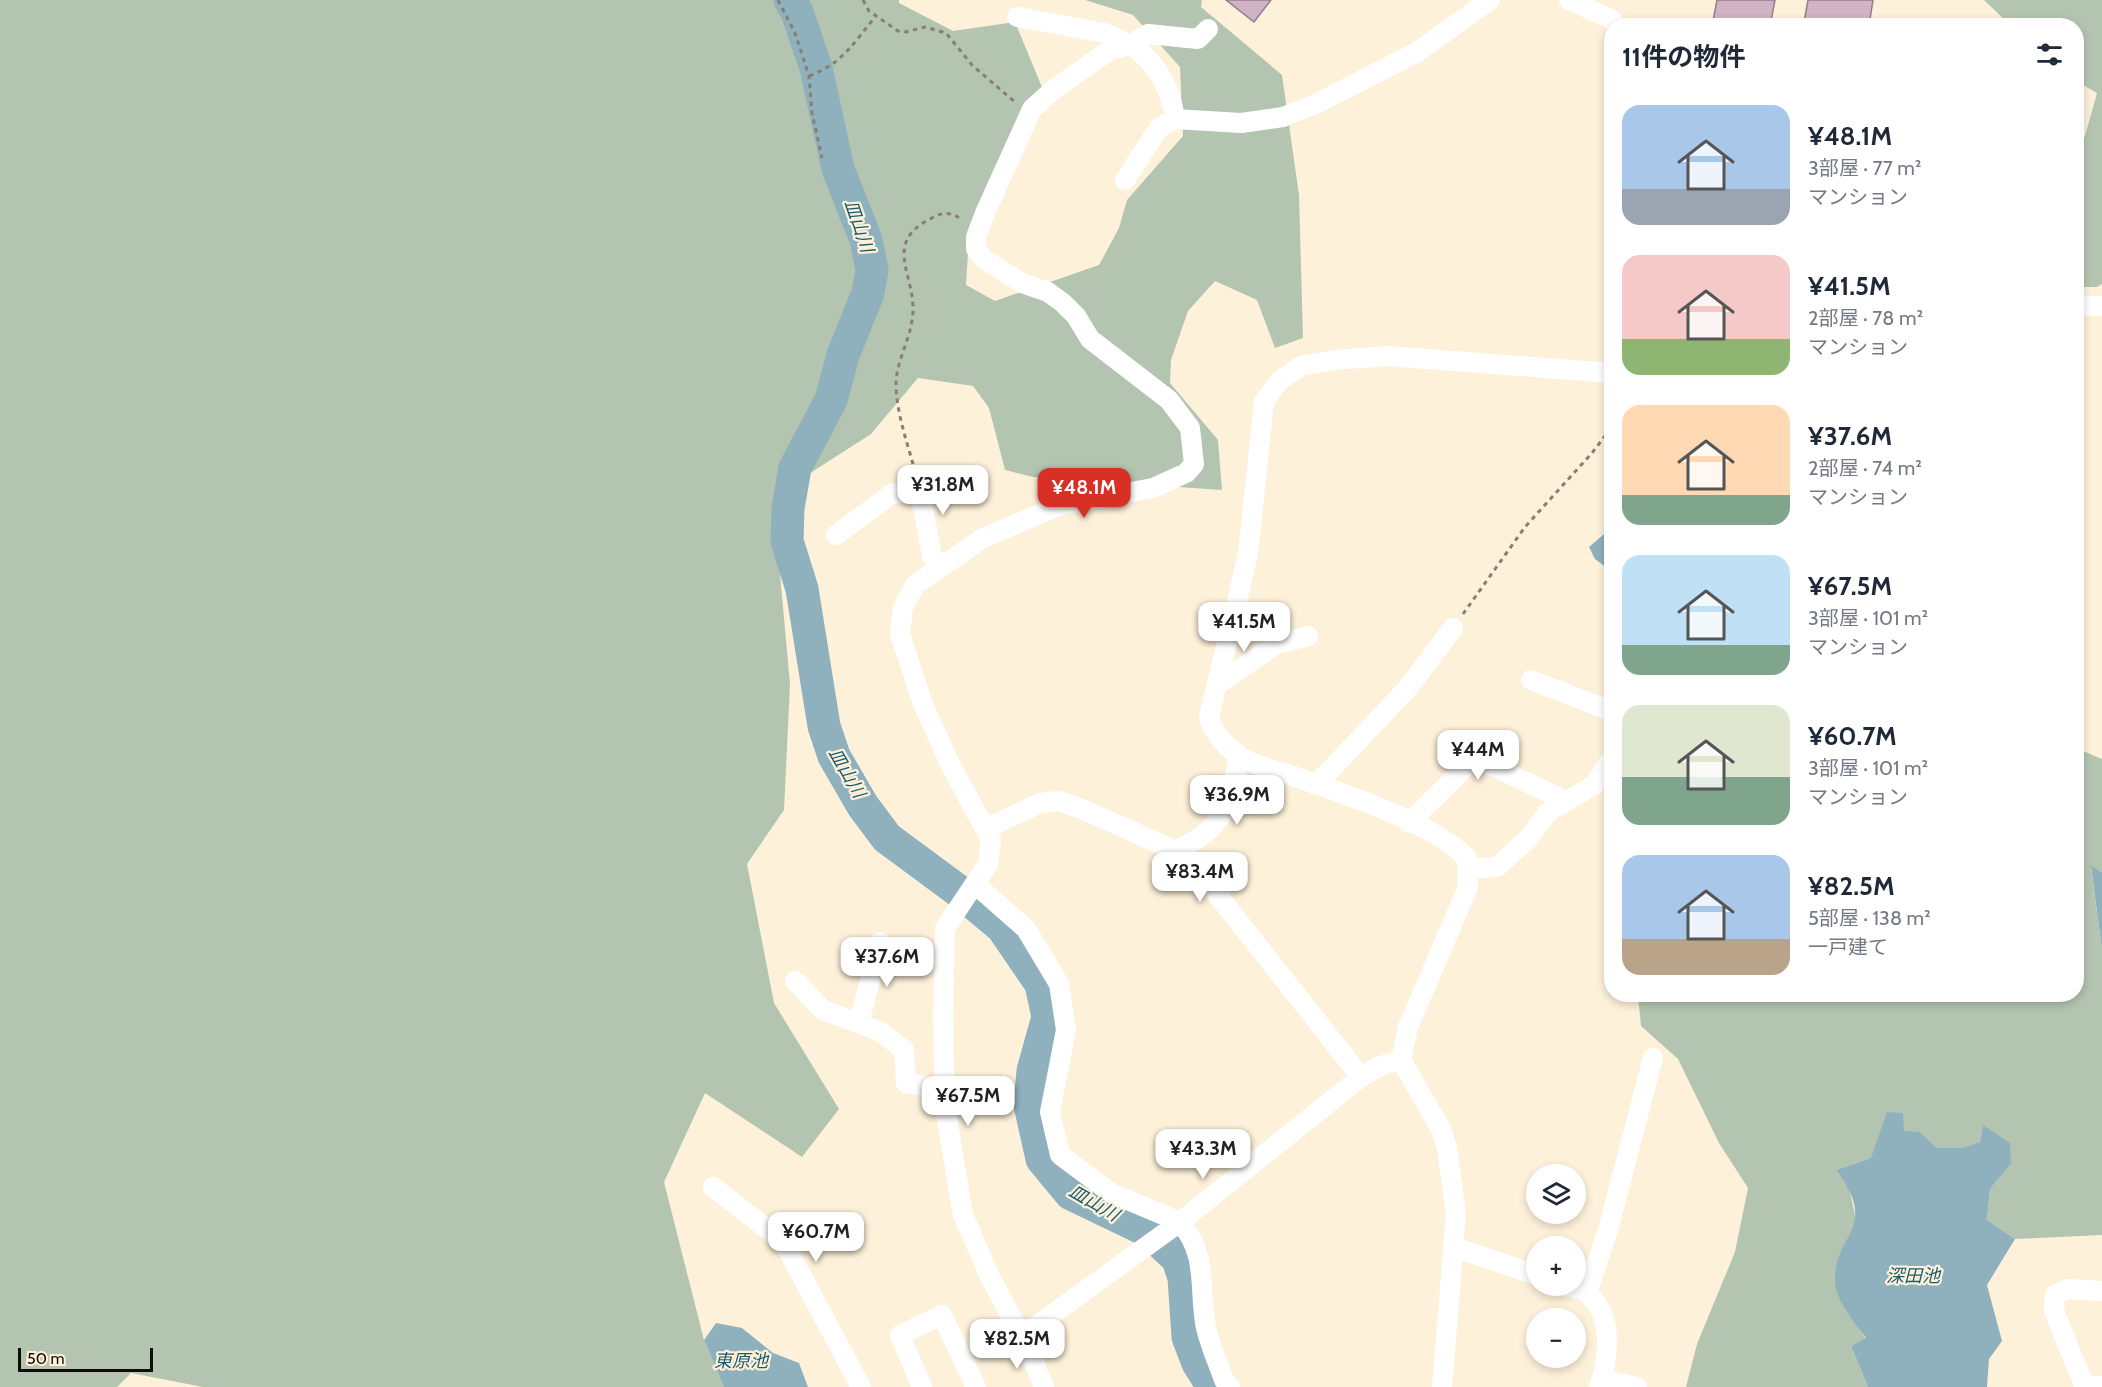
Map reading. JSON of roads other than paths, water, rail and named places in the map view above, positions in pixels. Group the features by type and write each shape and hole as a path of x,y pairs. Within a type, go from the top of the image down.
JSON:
{"street":[{"path":"1125,180 1159,128 1175,118 1241,123 1283,117 1318,103 1417,52 1490,0"},
{"path":"1569,0 1609,18"},
{"path":"1017,17 1105,33 1144,53 1160,74 1173,105 1175,118"},
{"path":"1041,1386 1022,1336 990,1277 963,1215 945,1107 943,1018 945,928 988,864 992,840 987,828 975,813 950,764 923,704 900,634 903,608 915,585 940,565 983,538 1061,505 1152,488 1186,473 1194,464 1190,428 1169,400 1090,339 1076,316 1063,303 1048,292 1022,283 984,259 976,249 978,230 1001,173 1032,109 1053,90 1110,50 1130,45 1148,34 1198,39 1208,29"},
{"path":"2084,305 2102,306"},
{"path":"1442,1387 1456,1214 1447,1148 1442,1131 1401,1060 1408,1027 1468,887 1467,858 1452,843 1409,823 1316,784 1244,759 1213,733 1209,717 1248,554 1264,402 1279,381 1301,366 1334,360 1388,356 1604,372"},
{"path":"836,535 893,492 919,487 932,556 940,565"},
{"path":"1316,784 1408,688 1453,628"},
{"path":"1217,685 1276,644 1308,636"},
{"path":"1532,680 1604,708"},
{"path":"1174,851 1193,843 1212,829 1225,810 1233,791 1239,755"},
{"path":"1409,823 1475,758 1556,796 1562,803"},
{"path":"1467,869 1497,867 1527,839 1548,812 1594,785 1604,770"},
{"path":"987,828 1040,803 1058,801 1082,809 1186,856 1361,1077"},
{"path":"976,885 1026,929 1059,984 1066,1030 1050,1112 1060,1155 1111,1193 1180,1222 1197,1252 1204,1283 1206,1328 1224,1380 1230,1387"},
{"path":"859,1023 880,942"},
{"path":"795,981 823,1010 881,1032 904,1050 906,1083 945,1089"},
{"path":"1637,1387 1600,1383 1608,1338 1605,1317 1587,1293 1608,1230 1653,1058"},
{"path":"1022,1336 1180,1222 1361,1077 1380,1066 1401,1060"},
{"path":"713,1187 783,1241 861,1387"},
{"path":"1454,1247 1526,1272"},
{"path":"2102,1291 2067,1289 2055,1295 2054,1311 2084,1385 2102,1386"},
{"path":"922,1387 900,1335 942,1315 976,1387"}],"water":[{"path":"1604,534 1604,566 1595,559 1589,547"},
{"path":"2091,866 2102,872 2102,950"},
{"name":"深田池","path":"1887,1112 1903,1113 1904,1131 1920,1132 1937,1148 1961,1148 1980,1142 1983,1125 2010,1143 2011,1164 1990,1189 1987,1220 2015,1239 1987,1285 2002,1341 1989,1359 1987,1387 1868,1387 1851,1346 1866,1338 1847,1312 1839,1297 1835,1282 1836,1266 1855,1219 1855,1206 1849,1190 1836,1170 1871,1158"},
{"name":"東原池","path":"716,1323 742,1328 773,1353 799,1363 808,1387 724,1387 704,1340"}],"waterway":[{"name":"皿山川","path":"790,0 797,12 816,68 838,169 866,240 872,270 868,293 843,355 831,400 795,468 788,508 787,541 802,589 824,726 834,756 863,806 887,838 960,892 1002,927 1041,984 1048,1017 1033,1071 1030,1105 1042,1159 1071,1194 1148,1231 1178,1259 1184,1278 1188,1337 1198,1363 1213,1387"}]}
